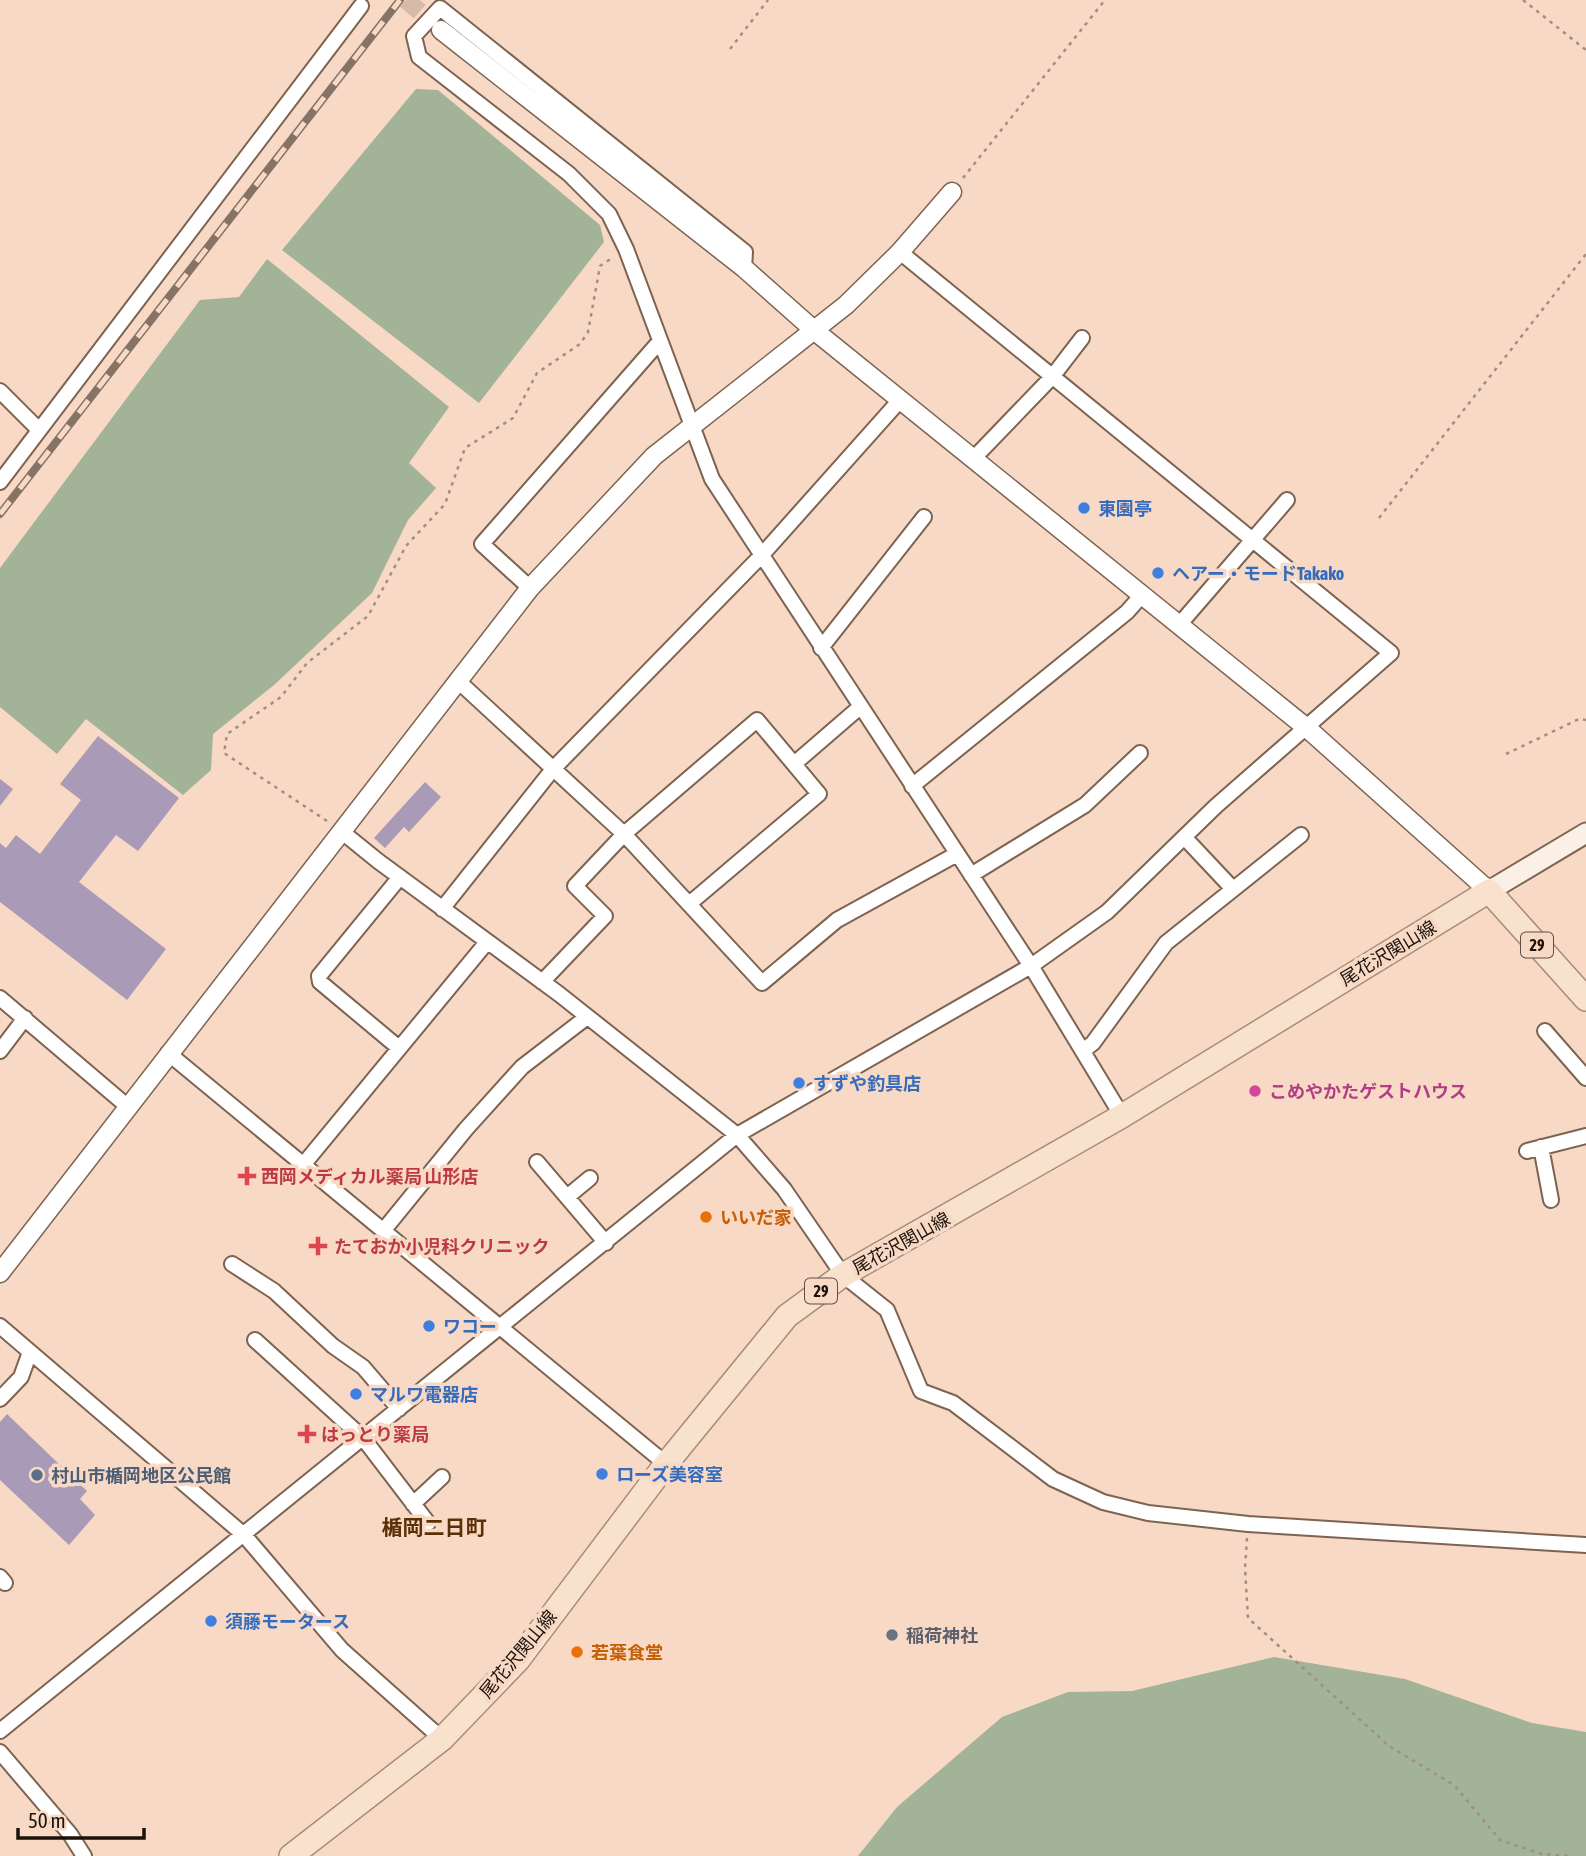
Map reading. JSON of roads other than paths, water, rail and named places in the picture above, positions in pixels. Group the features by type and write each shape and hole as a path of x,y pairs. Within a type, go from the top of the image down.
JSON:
{"main road":[{"path":"1489,891 1586,833"},
{"name":"29","path":"1489,891 1586,999"},
{"name":"尾花沢関山線","path":"291,1856 442,1739 518,1660 666,1464 787,1316 843,1275 1122,1116 1489,891"}],"street":[{"path":"0,482 361,6"},
{"path":"744,268 745,252 440,8 414,36 419,57 569,174 609,214 626,249 712,479 1031,966 1122,1116"},
{"path":"441,30 744,268 815,331 1308,729 1489,891"},
{"path":"0,1273 530,588 654,456 815,331 900,252 952,192"},
{"path":"0,1731 737,1136 1031,966 1107,912 1216,806 1308,729 1391,653 900,252"},
{"path":"974,458 1052,377 1082,338"},
{"path":"530,588 482,544 660,341"},
{"path":"0,391 39,430"},
{"path":"442,909 553,769 760,556 901,399"},
{"path":"1179,625 1287,500"},
{"path":"821,648 924,517"},
{"path":"912,786 1128,612 1142,595"},
{"path":"457,680 624,834 762,983 837,920 957,854"},
{"path":"794,764 860,707"},
{"path":"542,982 606,916 575,886 624,834 757,720 819,794 689,904"},
{"path":"971,875 1085,805 1140,753"},
{"path":"341,831 542,982 737,1136 784,1189 843,1275 887,1310 921,1391 953,1403 1053,1479 1103,1502 1148,1513 1248,1524 1586,1545"},
{"path":"1083,1051 1093,1043 1167,943 1301,835"},
{"path":"1185,838 1233,890"},
{"path":"399,1048 320,982 318,976 400,877"},
{"path":"303,1165 487,942"},
{"path":"0,999 127,1106"},
{"path":"383,1231 466,1129 522,1066 587,1017"},
{"path":"0,1051 25,1018"},
{"path":"1545,1031 1586,1078"},
{"path":"168,1053 666,1464"},
{"path":"1552,1199 1534,1149 1586,1136"},
{"path":"537,1162 606,1242"},
{"path":"567,1197 590,1178"},
{"path":"232,1264 274,1291 333,1346 363,1367 399,1409"},
{"path":"0,1326 244,1535 342,1650 442,1739"},
{"path":"255,1340 363,1438 428,1524"},
{"path":"0,1399 21,1377 30,1352"},
{"path":"413,1504 442,1477"},
{"path":"0,1752 70,1834 84,1856"}],"tunnel":[{"path":"406,0 441,30"}],"railway":[{"path":"0,514 400,0"}],"place":[{"name":"東園亭","path":"1084,508"},
{"name":"ヘアー・モードTakako","path":"1158,573"},
{"name":"すずや釣具店","path":"799,1083"},
{"name":"こめやかたゲストハウス","path":"1255,1091"},
{"name":"西岡メディカル薬局 山形店","path":"247,1176"},
{"name":"いいだ家","path":"706,1217"},
{"name":"たておか小児科クリニック","path":"318,1246"},
{"name":"ワコー","path":"429,1326"},
{"name":"マルワ電器店","path":"356,1394"},
{"name":"はっとり薬局","path":"307,1434"},
{"name":"ローズ美容室","path":"602,1474"},
{"name":"村山市楯岡地区公民館","path":"37,1475"},
{"name":"須藤モータース","path":"211,1621"},
{"name":"稲荷神社","path":"892,1635"},
{"name":"若葉食堂","path":"577,1652"}],"district":[{"name":"楯岡二日町","path":"434,1527"}]}
